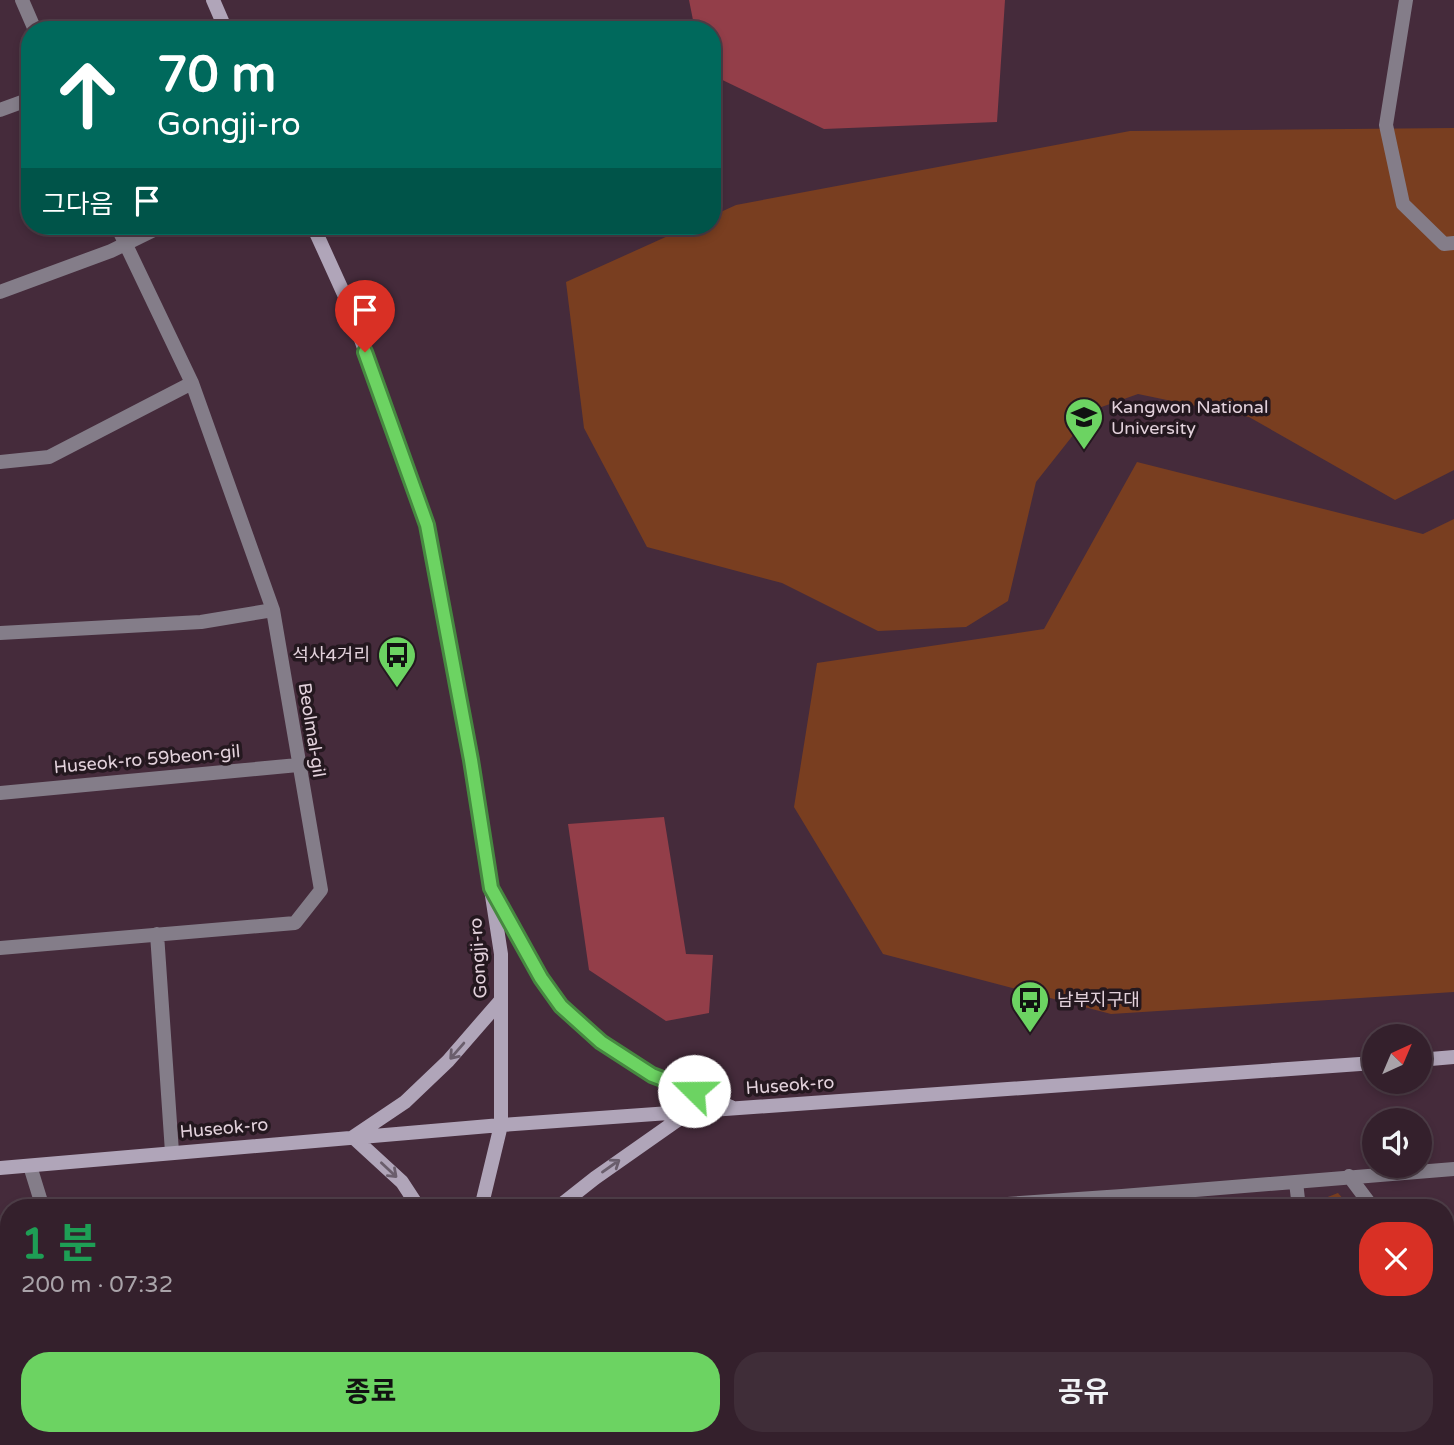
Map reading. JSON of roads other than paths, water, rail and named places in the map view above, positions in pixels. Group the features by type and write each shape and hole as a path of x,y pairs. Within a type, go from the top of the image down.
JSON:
{"street":[{"path":"22,0 31,21"},
{"path":"214,0 222,21"},
{"path":"1406,0 1385,125 1404,204 1444,244 1454,243"},
{"path":"0,110 21,102"},
{"name":"Beolmal-gil","path":"0,948 295,923 321,890 273,610 192,383 121,235"},
{"path":"0,292 144,235"},
{"name":"Gongji-ro","path":"317,235 348,303 427,525 471,760 501,954 501,1125 483,1199"},
{"path":"0,463 49,457 192,383"},
{"path":"0,633 201,622 273,610"},
{"name":"Huseok-ro 59beon-gil","path":"0,793 298,765"},
{"path":"491,888 541,978 561,1006 601,1042 652,1075 735,1108"},
{"path":"157,934 172,1152"},
{"path":"413,1199 402,1182 353,1137 405,1102 448,1061 501,1000"},
{"path":"1432,1059 1454,1057"},
{"name":"Huseok-ro","path":"0,1168 501,1125 1362,1064"},
{"path":"568,1199 689,1112"},
{"path":"30,1166 40,1199"},
{"path":"1148,1199 1349,1176 1454,1169"},
{"path":"1349,1176 1366,1199"},
{"path":"1296,1182 1298,1199"}],"place":[{"name":"Kangwon National University","path":"1084,451"},
{"name":"석사4거리","path":"397,689"},
{"name":"남부지구대","path":"1030,1034"}]}
